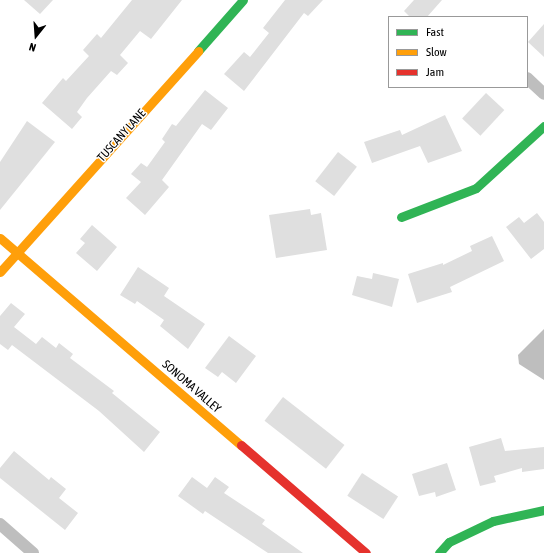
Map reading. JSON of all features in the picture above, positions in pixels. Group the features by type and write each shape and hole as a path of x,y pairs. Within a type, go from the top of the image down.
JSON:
{"street":[{"name":"TUSCANY LANE","path":"0,272 243,0"},
{"path":"528,79 544,94"},
{"path":"401,217 476,188 544,126"},
{"name":"SONOMA VALLEY","path":"0,238 366,553"},
{"path":"439,553 449,542 493,521 544,510"},
{"path":"0,524 33,553"}],"shaded area":[{"path":"544,329 544,380 519,364 518,355"}],"building":[{"path":"24,0 53,0 40,14"},
{"path":"132,0 182,0 151,39 140,31 120,55 128,63 117,75 111,71 87,98 77,112 82,117 72,129 42,103 63,78 66,81 89,56 83,50 97,34 101,38"},
{"path":"285,0 323,0 308,16 304,13 244,91 224,74 244,52 250,57 269,33 263,28"},
{"path":"414,0 442,0 428,16 409,16 404,11"},
{"path":"544,24 544,57 528,42"},
{"path":"205,90 228,108 211,130 202,124 162,180 169,187 145,215 126,198 141,182 131,174 141,163 147,167 165,142 162,139 172,124 176,126"},
{"path":"486,93 504,110 480,136 462,119"},
{"path":"445,115 462,151 428,163 420,146 372,163 364,142 400,130 402,135"},
{"path":"27,121 55,142 0,210 0,162"},
{"path":"338,152 357,167 334,196 315,181"},
{"path":"310,209 311,215 321,213 327,250 276,258 269,215"},
{"path":"537,213 544,222 544,249 531,259 506,227 519,217 524,223"},
{"path":"92,225 117,247 97,271 76,253 85,243 80,239"},
{"path":"492,236 504,261 450,287 452,292 417,303 408,274 443,263 443,265 472,251 470,246"},
{"path":"138,267 169,288 164,296 205,324 188,349 160,326 164,320 137,301 135,304 120,295"},
{"path":"373,273 399,279 392,307 352,295 357,276 372,279"},
{"path":"11,303 25,314 14,327 36,344 42,337 56,348 59,343 73,354 70,358 114,391 112,393 160,432 144,452 99,411 12,345 8,350 0,344 0,316"},
{"path":"229,336 256,356 236,383 222,372 218,377 205,368"},
{"path":"283,397 344,445 326,469 265,421"},
{"path":"501,438 505,451 544,447 544,469 522,472 522,468 494,476 496,482 480,486 469,447"},
{"path":"14,451 49,480 51,477 66,489 59,498 78,513 65,530 0,478 0,468"},
{"path":"447,463 456,490 436,497 435,492 419,496 412,474"},
{"path":"362,473 398,496 383,519 347,496"},
{"path":"192,477 207,488 215,477 229,487 224,493 265,520 262,524 303,553 268,553 205,511 203,514 178,496"}],"traffic: fast":[{"path":"198,51 243,0"},
{"path":"401,217 476,188 544,126"},
{"path":"439,553 449,542 493,521 544,510"}],"traffic: slow":[{"path":"0,272 198,51"},
{"path":"0,238 241,445"}],"traffic: jam":[{"path":"241,445 366,553"}]}
